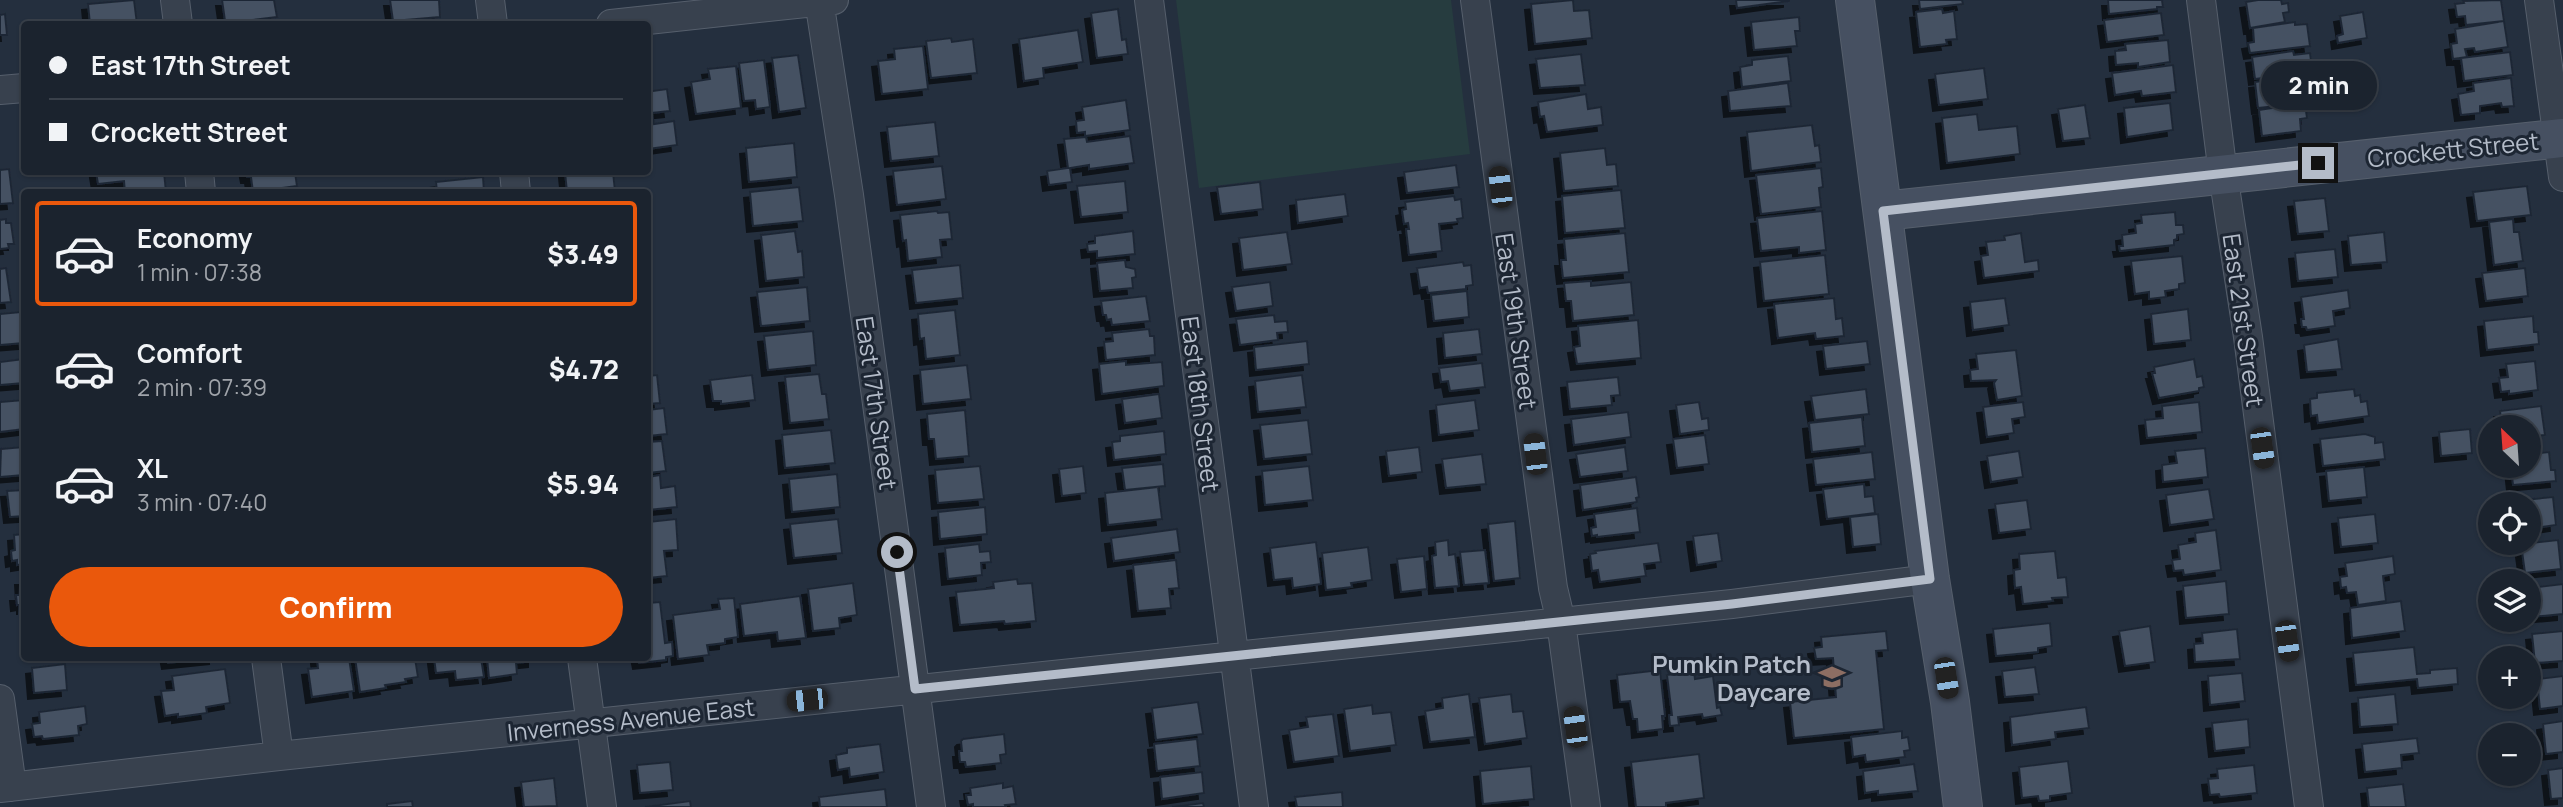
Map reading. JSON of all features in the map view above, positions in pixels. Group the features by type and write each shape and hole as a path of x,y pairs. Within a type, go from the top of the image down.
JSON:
{"main road":[{"path":"1855,0 1930,579 1963,807"},
{"name":"Crockett Street","path":"1883,211 2560,138"}],"street":[{"path":"175,0 178,21"},
{"path":"489,0 492,21"},
{"name":"East 18th Street","path":"1149,0 1254,807"},
{"name":"East 19th Street","path":"1475,0 1551,574 1561,622 1586,807"},
{"name":"East 21st Street","path":"2202,0 2222,174 2250,351 2309,807"},
{"path":"2539,0 2560,138 2563,177"},
{"path":"639,21 824,1"},
{"name":"East 17th Street","path":"824,1 931,807"},
{"path":"0,90 21,88"},
{"name":"Inverness Avenue East","path":"6,788 279,756 1732,604 1930,579"},
{"path":"266,661 279,756"},
{"path":"582,661 602,807"},
{"path":"0,698 6,788"}],"green space":[{"path":"1176,0 1451,0 1470,154 1199,188"}],"building":[{"path":"134,0 137,21 90,21 88,4"},
{"path":"222,0 274,0 277,17 225,21"},
{"path":"390,0 439,0 440,17 393,21"},
{"path":"1573,0 1574,11 1589,10 1592,38 1535,44 1531,4"},
{"path":"1736,0 1789,0 1789,1 1737,8"},
{"path":"1919,0 1962,0 1963,4 1920,9"},
{"path":"2108,0 2162,0 2163,7 2109,14"},
{"path":"2281,0 2282,4 2288,3 2289,12 2283,13 2285,22 2250,28 2246,2"},
{"path":"2501,0 2504,21 2466,25 2465,16 2457,17 2455,4 2464,3 2463,1"},
{"path":"1118,9 1122,40 1126,39 1128,54 1097,58 1091,13"},
{"path":"1942,9 1943,13 1954,11 1957,39 1946,40 1947,44 1920,47 1916,12"},
{"path":"2363,12 2367,38 2338,43 2337,36 2343,34 2340,16"},
{"path":"2161,13 2164,35 2107,42 2104,20"},
{"path":"5,14 7,35 0,35 0,15"},
{"path":"1799,17 1800,31 1795,31 1797,46 1754,50 1751,22"},
{"path":"2504,21 2508,47 2475,52 2474,48 2465,49 2467,57 2453,59 2451,44 2457,43 2455,29"},
{"path":"2295,22 2295,25 2307,24 2310,46 2250,53 2248,43 2254,42 2253,28"},
{"path":"1078,30 1083,62 1043,68 1044,78 1024,81 1019,39"},
{"path":"951,38 952,42 973,39 977,73 931,78 926,41"},
{"path":"2168,40 2170,62 2138,67 2138,63 2116,65 2115,51 2126,50 2125,44"},
{"path":"923,46 928,89 882,94 878,61 895,59 894,49"},
{"path":"2293,51 2294,55 2310,53 2312,69 2255,79 2252,57"},
{"path":"2510,52 2513,75 2464,81 2461,58"},
{"path":"1581,54 1585,85 1540,88 1536,59"},
{"path":"798,55 806,108 779,112 772,58"},
{"path":"1788,56 1791,81 1742,87 1740,67 1752,65 1752,60"},
{"path":"764,60 770,107 756,109 755,100 744,101 739,63"},
{"path":"2173,65 2176,92 2142,96 2141,91 2115,95 2112,73"},
{"path":"736,66 741,108 696,114 691,82 710,79 708,69"},
{"path":"1984,68 1988,99 1939,105 1935,74"},
{"path":"2301,76 2302,90 2294,91 2296,104 2258,108 2255,82"},
{"path":"2511,78 2514,106 2502,107 2501,103 2480,106 2480,113 2461,115 2458,94 2474,91 2473,83"},
{"path":"651,79 652,91 667,89 670,111 652,113 654,124 674,121 677,145 651,149"},
{"path":"1788,83 1791,106 1730,111 1728,91"},
{"path":"1586,94 1588,109 1601,107 1603,125 1547,132 1544,116 1540,117 1538,102"},
{"path":"1126,100 1130,130 1085,136 1085,132 1077,133 1076,121 1084,120 1082,107"},
{"path":"2170,103 2173,130 2127,137 2124,108"},
{"path":"2305,103 2307,118 2300,119 2301,131 2262,136 2259,110"},
{"path":"2085,105 2090,138 2063,141 2058,109"},
{"path":"1977,114 1979,130 2017,126 2020,154 1947,163 1942,118"},
{"path":"935,122 939,156 891,161 887,127"},
{"path":"1812,125 1821,162 1751,171 1747,132"},
{"path":"1130,136 1134,163 1089,169 1089,165 1070,168 1072,182 1049,185 1047,171 1068,168 1064,139 1086,137 1087,142"},
{"path":"794,143 797,177 749,182 746,148"},
{"path":"1605,148 1607,165 1616,164 1618,186 1564,191 1560,153"},
{"path":"1456,165 1459,187 1407,193 1404,172"},
{"path":"942,166 946,199 897,205 893,171"},
{"path":"1821,168 1821,207 1761,214 1756,175"},
{"path":"9,169 13,203 0,204 0,170"},
{"path":"96,175 164,175 166,189 125,189 124,181 98,184"},
{"path":"295,175 297,186 253,189 251,177 247,177"},
{"path":"565,175 613,175 615,189 567,189"},
{"path":"483,177 484,189 437,189 436,182"},
{"path":"1125,181 1128,212 1081,217 1077,186"},
{"path":"1260,182 1263,209 1221,214 1217,187"},
{"path":"2527,186 2531,215 2477,221 2473,192"},
{"path":"799,187 803,221 753,226 750,192"},
{"path":"1621,190 1625,228 1565,233 1562,196"},
{"path":"1345,194 1348,216 1298,223 1296,200"},
{"path":"1454,196 1455,200 1461,199 1463,218 1457,219 1458,222 1439,224 1442,251 1409,255 1406,229 1409,229 1408,223 1404,224 1402,210 1406,209 1405,202"},
{"path":"2325,198 2329,231 2298,234 2294,201"},
{"path":"1822,211 1826,250 1799,253 1799,247 1761,251 1757,218"},
{"path":"949,212 952,239 940,240 942,257 908,261 900,215"},
{"path":"2175,212 2176,225 2183,225 2184,234 2177,235 2174,245 2120,251 2119,246 2123,246 2122,235 2136,233 2135,224 2142,223 2141,215"},
{"path":"6,219 6,223 11,223 14,244 0,249 0,220"},
{"path":"2513,219 2514,232 2519,232 2523,261 2494,265 2489,222"},
{"path":"795,231 798,252 802,251 804,277 766,281 761,235"},
{"path":"1133,231 1135,254 1097,258 1097,251 1088,252 1087,244 1095,243 1095,236"},
{"path":"1287,232 1292,264 1243,270 1239,238"},
{"path":"2384,232 2387,262 2351,265 2348,236"},
{"path":"1625,233 1629,272 1563,278 1561,260 1566,260 1564,239"},
{"path":"2021,233 2025,262 2038,260 2039,271 1984,278 1981,256 1988,255 1986,242 2005,240 2004,236"},
{"path":"2335,249 2338,277 2298,281 2295,253"},
{"path":"1825,255 1829,294 1764,301 1760,262"},
{"path":"2182,256 2185,283 2179,284 2179,289 2165,291 2166,297 2149,299 2149,292 2135,294 2131,261"},
{"path":"1125,260 1126,267 1135,269 1133,288 1100,291 1097,263"},
{"path":"1463,262 1464,266 1471,265 1473,285 1466,286 1466,289 1428,293 1427,287 1420,288 1417,268"},
{"path":"960,265 963,298 916,303 912,270"},
{"path":"6,268 11,302 0,303 0,269"},
{"path":"2525,268 2528,296 2486,301 2482,273"},
{"path":"1591,281 1591,286 1631,282 1634,315 1573,321 1571,301 1566,301 1564,283"},
{"path":"1270,282 1273,306 1236,311 1232,287"},
{"path":"807,287 810,321 761,326 757,292"},
{"path":"2348,290 2350,308 2333,311 2335,326 2307,330 2302,327 2301,319 2304,319 2301,297"},
{"path":"1467,291 1469,317 1434,321 1431,295"},
{"path":"1146,296 1150,321 1112,325 1111,319 1107,320 1106,315 1103,315 1101,301"},
{"path":"1834,298 1836,319 1842,318 1844,336 1816,339 1815,333 1778,338 1774,304"},
{"path":"2005,298 2009,325 1973,330 1970,302"},
{"path":"2188,309 2191,340 2154,344 2151,314"},
{"path":"955,310 960,355 926,359 924,338 920,339 918,314"},
{"path":"21,312 21,343 0,345 0,314"},
{"path":"1274,315 1275,322 1287,321 1288,332 1277,333 1278,340 1240,345 1236,319"},
{"path":"2533,316 2534,332 2538,332 2539,344 2487,350 2484,321"},
{"path":"1638,320 1641,358 1577,364 1574,347 1580,346 1578,326"},
{"path":"1149,329 1150,336 1154,336 1155,355 1106,360 1104,342 1113,341 1112,333"},
{"path":"1479,329 1482,354 1445,358 1443,333"},
{"path":"813,331 816,365 768,370 764,336"},
{"path":"2338,339 2342,369 2307,372 2304,345"},
{"path":"1307,341 1309,364 1256,370 1254,347"},
{"path":"1867,341 1870,364 1826,369 1823,346"},
{"path":"2016,350 2022,396 1997,400 1994,383 1996,380 1971,381 1970,370 1978,369 1976,354"},
{"path":"21,359 21,383 0,385 0,362"},
{"path":"2194,359 2197,377 2202,376 2204,387 2199,388 2199,391 2159,398 2152,373 2155,373 2154,367"},
{"path":"1126,361 1126,365 1162,362 1164,386 1102,394 1099,364"},
{"path":"2535,361 2538,390 2509,394 2509,391 2501,392 2499,378 2508,377 2506,364"},
{"path":"1482,363 1485,387 1450,391 1448,381 1441,382 1439,368"},
{"path":"967,365 971,399 923,404 920,370"},
{"path":"819,374 822,394 826,394 829,419 790,423 785,377"},
{"path":"657,375 660,403 651,404 651,376"},
{"path":"752,375 755,400 721,404 721,401 713,401 710,380"},
{"path":"1302,375 1306,407 1258,412 1255,381"},
{"path":"1618,377 1620,395 1611,396 1612,405 1570,409 1567,382"},
{"path":"1866,389 1869,414 1815,420 1811,396"},
{"path":"2354,389 2355,396 2360,395 2361,402 2367,401 2369,416 2318,423 2317,415 2311,416 2310,399 2317,398 2317,393"},
{"path":"1159,394 1162,418 1125,423 1122,399"},
{"path":"21,400 21,429 0,432 0,402"},
{"path":"1475,400 1479,430 1439,435 1436,405"},
{"path":"1699,402 1702,419 1708,418 1709,430 1680,434 1676,405"},
{"path":"2023,402 2025,417 2012,419 2014,433 1987,437 1983,407"},
{"path":"2199,402 2202,432 2147,438 2145,420 2163,418 2162,406"},
{"path":"2541,406 2545,435 2541,436 2541,415 2500,415 2500,411"},
{"path":"664,408 667,434 651,436 651,410"},
{"path":"965,410 969,456 936,459 934,439 929,439 927,414"},
{"path":"1628,412 1631,437 1574,445 1571,419"},
{"path":"1862,417 1865,446 1812,452 1809,423"},
{"path":"1308,420 1312,454 1264,459 1260,425"},
{"path":"2470,429 2472,453 2441,456 2439,432"},
{"path":"831,430 835,463 785,468 782,435"},
{"path":"1164,431 1166,454 1114,460 1112,442 1120,441 1120,436"},
{"path":"2365,434 2375,437 2375,443 2383,442 2385,459 2323,466 2320,439"},
{"path":"1705,435 1709,464 1677,468 1673,439"},
{"path":"662,441 666,471 651,473 651,442"},
{"path":"21,447 21,475 0,477 1,449"},
{"path":"1419,447 1422,472 1389,476 1386,451"},
{"path":"1625,447 1628,471 1580,477 1576,454"},
{"path":"2205,448 2208,477 2163,482 2162,465 2177,463 2175,451"},
{"path":"2019,451 2023,477 1991,482 1987,456"},
{"path":"1872,452 1875,479 1816,485 1813,459"},
{"path":"2549,452 2551,470 2555,470 2556,481 2513,485 2512,478 2541,478 2541,453"},
{"path":"1482,454 1486,484 1446,488 1442,459"},
{"path":"1163,464 1165,486 1125,490 1122,468"},
{"path":"980,466 984,499 938,503 935,470"},
{"path":"1083,466 1086,493 1062,496 1059,469"},
{"path":"1309,466 1313,500 1265,505 1262,471"},
{"path":"2364,467 2367,497 2329,501 2326,471"},
{"path":"837,474 840,507 792,512 789,479"},
{"path":"660,475 661,488 675,486 677,507 651,510 651,476"},
{"path":"1636,477 1639,497 1636,498 1637,502 1583,510 1580,485"},
{"path":"1864,484 1865,497 1873,496 1875,513 1827,519 1823,489"},
{"path":"1158,487 1162,519 1108,525 1105,493"},
{"path":"2209,489 2214,519 2170,525 2166,495"},
{"path":"21,490 21,516 10,517 7,491"},
{"path":"2553,497 2556,525 2541,527 2541,498"},
{"path":"2027,500 2031,529 1999,533 1995,504"},
{"path":"985,507 987,534 940,539 938,512"},
{"path":"1637,508 1640,532 1592,536 1591,528 1596,527 1594,514"},
{"path":"1878,514 1881,544 1853,547 1850,517"},
{"path":"2375,514 2378,543 2341,547 2338,518"},
{"path":"676,519 678,550 664,551 667,576 651,578 651,522"},
{"path":"838,519 842,553 794,558 790,524"},
{"path":"1515,521 1520,578 1494,581 1488,524"},
{"path":"1177,529 1180,552 1114,561 1111,538"},
{"path":"2216,530 2221,570 2184,575 2183,570 2174,571 2172,560 2180,559 2178,545 2196,542 2195,533"},
{"path":"1718,533 1722,561 1697,565 1693,536"},
{"path":"21,534 21,564 17,565 17,560 12,561 11,551 15,550 14,535"},
{"path":"1448,540 1449,555 1455,554 1459,586 1435,588 1432,556 1436,555 1435,542"},
{"path":"2558,540 2561,569 2541,571 2541,569 2524,569 2523,555 2541,555 2541,542"},
{"path":"1316,542 1321,584 1293,588 1292,578 1274,580 1270,548"},
{"path":"1658,543 1661,562 1644,564 1646,576 1600,582 1598,570 1592,571 1590,554 1596,553 1595,551"},
{"path":"979,544 980,552 990,551 991,562 981,563 982,575 948,579 945,548"},
{"path":"1368,547 1372,580 1351,583 1352,587 1326,590 1322,553"},
{"path":"1485,550 1489,583 1464,585 1460,552"},
{"path":"2055,551 2058,578 2066,577 2068,597 2023,604 2021,587 2015,588 2014,570 2020,569 2019,554"},
{"path":"1424,556 1427,589 1401,592 1397,559"},
{"path":"2393,556 2395,574 2383,576 2386,601 2358,605 2356,592 2347,593 2346,587 2341,588 2340,577 2347,576 2345,563"},
{"path":"1176,560 1179,588 1169,589 1171,608 1138,611 1133,565"},
{"path":"1017,579 1018,584 1032,583 1036,621 960,625 956,592 994,588 993,582"},
{"path":"2226,581 2229,614 2186,618 2183,586"},
{"path":"853,583 857,615 839,618 840,628 813,631 808,589"},
{"path":"2563,584 2563,614 2541,616 2541,587"},
{"path":"16,595 21,595 21,604 17,605"},
{"path":"800,596 806,638 778,641 777,632 744,636 740,604"},
{"path":"734,598 738,637 725,639 725,643 707,645 709,655 678,659 673,615 720,609 718,599"},
{"path":"2401,601 2405,631 2352,638 2350,608"},
{"path":"660,602 665,643 672,642 673,656 666,657 666,660 639,663 651,661 651,603"},
{"path":"2050,623 2052,646 2038,648 2038,652 1996,656 1993,629"},
{"path":"2150,626 2155,662 2125,666 2119,631"},
{"path":"2237,629 2240,659 2195,662 2194,644 2203,643 2202,633"},
{"path":"1886,631 1888,650 1876,651 1884,729 1794,738 1790,702 1836,697 1833,658 1816,659 1814,648 1822,647 1821,637"},
{"path":"2563,631 2563,661 2541,663 2541,646 2533,646 2532,634"},
{"path":"2414,647 2417,674 2457,668 2458,684 2418,688 2417,679 2356,685 2353,653"},
{"path":"317,661 349,661 354,691 312,697 308,669 318,668"},
{"path":"355,661 415,661 418,677 385,685 386,688 360,692"},
{"path":"434,661 481,661 484,677 456,680 455,671 436,673"},
{"path":"487,661 534,661 516,663 517,674 489,678"},
{"path":"65,664 67,690 34,693 32,668"},
{"path":"2035,667 2039,694 2005,697 2002,671"},
{"path":"225,669 230,703 206,707 207,713 165,716 161,691 174,690 172,676"},
{"path":"1660,670 1665,716 1662,716 1663,729 1638,732 1637,719 1633,719 1630,701 1620,702 1617,675"},
{"path":"1694,671 1695,679 1713,676 1717,708 1720,707 1722,715 1703,718 1702,714 1678,717 1679,725 1670,726 1669,715 1672,715 1667,675"},
{"path":"2242,673 2245,701 2210,705 2208,676"},
{"path":"2563,676 2563,706 2541,709 2541,679"},
{"path":"1469,694 1475,737 1430,742 1425,711 1443,708 1442,698"},
{"path":"1511,694 1513,712 1523,711 1527,738 1485,744 1479,698"},
{"path":"2395,694 2398,724 2360,727 2358,698"},
{"path":"1198,702 1203,734 1156,740 1152,708"},
{"path":"1372,705 1373,714 1391,712 1396,745 1350,751 1344,709"},
{"path":"85,706 87,724 78,726 79,735 43,739 42,736 34,737 32,724 40,723 39,712"},
{"path":"2086,707 2089,728 2055,732 2056,739 2012,745 2010,717"},
{"path":"1333,714 1339,756 1294,762 1289,730 1308,727 1306,717"},
{"path":"2248,719 2250,747 2215,751 2212,723"},
{"path":"2563,721 2563,752 2546,754 2543,724"},
{"path":"1902,731 1902,738 1908,737 1910,750 1904,751 1905,757 1866,762 1865,755 1853,757 1851,737"},
{"path":"1004,734 1006,754 1000,755 1001,763 966,767 965,762 960,762 959,751 962,751 963,739"},
{"path":"2417,738 2419,753 2401,755 2402,768 2365,772 2362,744"},
{"path":"1197,739 1200,766 1157,771 1154,744"},
{"path":"880,744 884,772 850,777 849,768 838,770 836,755 847,753 847,748"},
{"path":"1699,754 1704,798 1666,803 1666,807 1636,807 1631,762"},
{"path":"2068,761 2072,793 2050,796 2050,800 2039,801 2038,796 2022,798 2019,767"},
{"path":"670,762 673,790 640,793 637,765"},
{"path":"1914,764 1918,791 1878,795 1878,791 1865,793 1863,771"},
{"path":"2254,765 2257,793 2220,797 2219,794 2210,795 2208,779 2218,778 2217,769"},
{"path":"1531,766 1534,799 1483,804 1480,771"},
{"path":"2563,768 2563,798 2551,799 2548,770"},
{"path":"1202,772 1204,793 1162,799 1160,777"},
{"path":"554,778 557,806 524,807 521,782"},
{"path":"1003,783 1003,788 1013,786 1016,804 1005,805 1006,807 968,805 966,795 971,795 970,788"},
{"path":"2403,784 2406,807 2369,807 2367,788"},
{"path":"885,789 887,807 820,807 819,797"},
{"path":"1342,792 1343,807 1297,807 1295,797"},
{"path":"412,801 413,807 387,807 387,804"},
{"path":"690,801 691,807 645,807"},
{"path":"1203,803 1204,807 1172,807"}],"place":[{"name":"Pumkin Patch Daycare","path":"1832,677"}],"route":[{"path":"897,552 915,689 1732,604 1930,579 1883,211 2318,163"}]}
